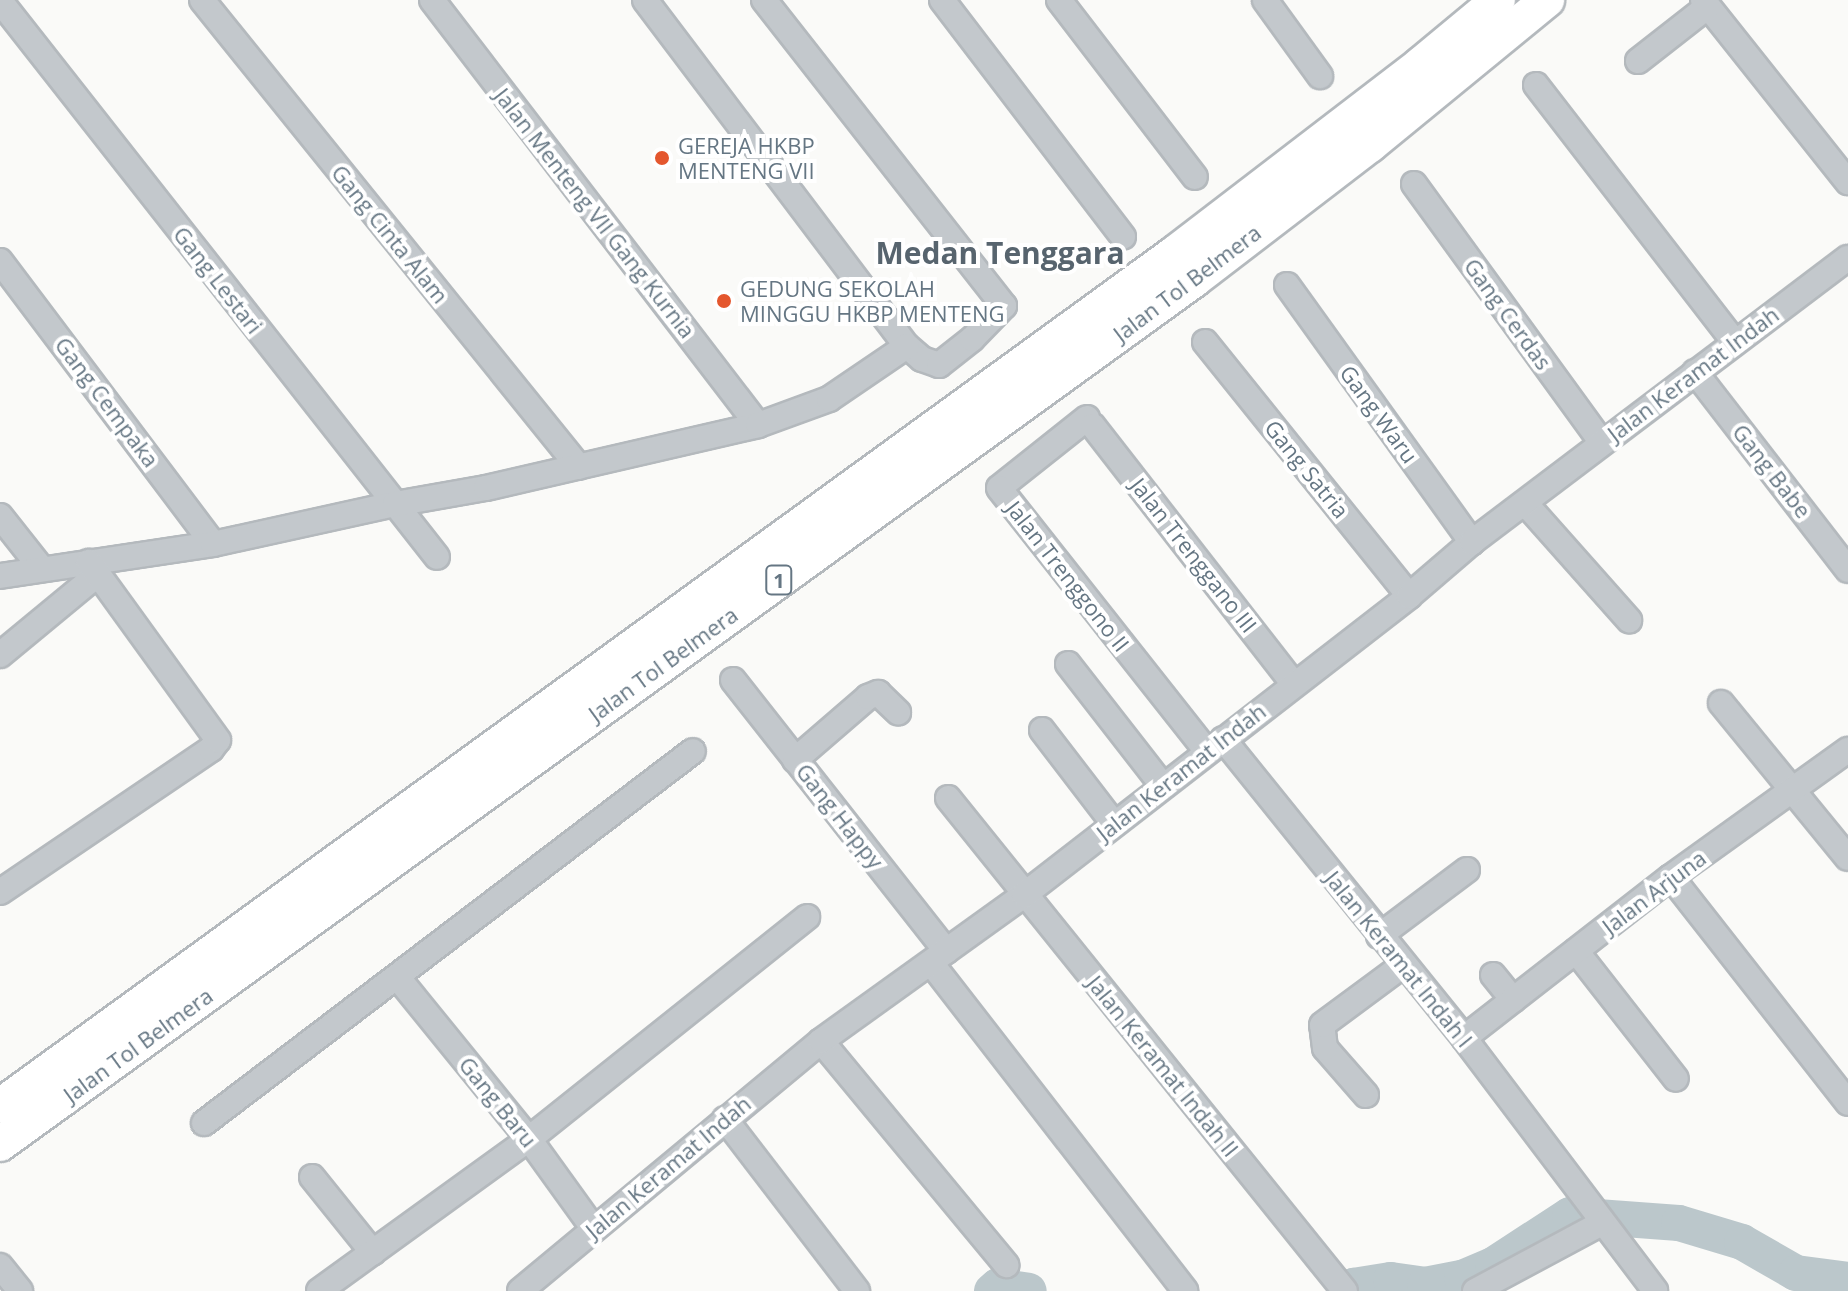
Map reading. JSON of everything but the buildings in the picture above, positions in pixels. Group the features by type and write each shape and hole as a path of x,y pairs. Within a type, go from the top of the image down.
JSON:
{"highway":[{"name":"Jalan Tol Belmera","path":"0,1106 1175,253 1397,83 1498,0"},
{"name":"Jalan Tol Belmera","path":"0,1144 1194,280 1370,145 1547,0"}],"street":[{"name":"Gang Cinta Alam","path":"202,0 579,467"},
{"name":"Jalan Menteng VII Gang Kurnia","path":"432,0 758,425"},
{"path":"645,0 907,346 922,359 939,365 972,339 1004,306 764,0"},
{"path":"942,0 1123,237"},
{"path":"1059,0 1195,177"},
{"path":"1265,0 1320,76"},
{"name":"Gang Lestari","path":"0,1 437,557"},
{"path":"1638,61 1705,4 1848,182"},
{"path":"1536,85 1734,341"},
{"name":"Gang Cerdas","path":"1414,184 1602,443"},
{"name":"Jalan Keramat Indah","path":"520,1291 821,1041 1024,895 1409,596 1472,542 1734,341 1848,258"},
{"name":"Gang Cempaka","path":"0,261 213,544"},
{"name":"Gang Waru","path":"1287,285 1472,542"},
{"name":"Gang Satria","path":"1205,342 1409,596"},
{"path":"0,576 41,568 94,568 579,467 758,425 829,399 907,346"},
{"name":"Gang Babe","path":"1695,372 1848,570"},
{"name":"Jalan Trenggano III","path":"1090,422 1294,684"},
{"name":"Jalan Trenggono II","path":"1090,422 999,488 1215,745"},
{"path":"1525,503 1629,620"},
{"path":"0,516 41,568"},
{"path":"0,655 94,568"},
{"path":"0,892 211,749 218,740 214,730 94,568"},
{"path":"1068,664 1163,786"},
{"name":"Gang Happy","path":"733,680 1185,1291"},
{"path":"795,760 868,697 878,693 898,712"},
{"path":"1721,703 1848,858"},
{"path":"1042,730 1114,824"},
{"name":"Jalan Keramat Indah I","path":"1215,745 1464,1038 1655,1291"},
{"name":"Jalan Arjuna","path":"1464,1038 1671,877 1848,750"},
{"path":"204,1123 693,751"},
{"name":"Jalan Keramat Indah II","path":"948,798 1341,1287"},
{"path":"1379,936 1467,870"},
{"path":"1671,877 1848,1103"},
{"path":"319,1291 529,1139 807,917"},
{"path":"1576,951 1676,1079"},
{"path":"1366,1095 1325,1048 1322,1025 1403,965"},
{"path":"1493,975 1513,1000"},
{"name":"Gang Baru","path":"398,978 529,1139 594,1229"},
{"path":"821,1041 1006,1265"},
{"path":"725,1119 857,1291"},
{"path":"312,1177 373,1253"},
{"path":"1475,1291 1601,1222"},
{"path":"0,1266 20,1291"}],"waterway":[{"path":"1350,1291 1353,1286 1391,1280 1425,1285 1462,1278 1493,1265 1570,1215 1679,1223 1742,1242 1796,1273 1848,1280"},
{"path":"992,1291 998,1286 1029,1291"}],"place":[{"name":"GEREJA HKBP MENTENG VII","path":"662,158"},
{"name":"GEDUNG SEKOLAH MINGGU HKBP MENTENG","path":"724,301"}],"district":[{"name":"Medan Tenggara","path":"1000,253"}]}
